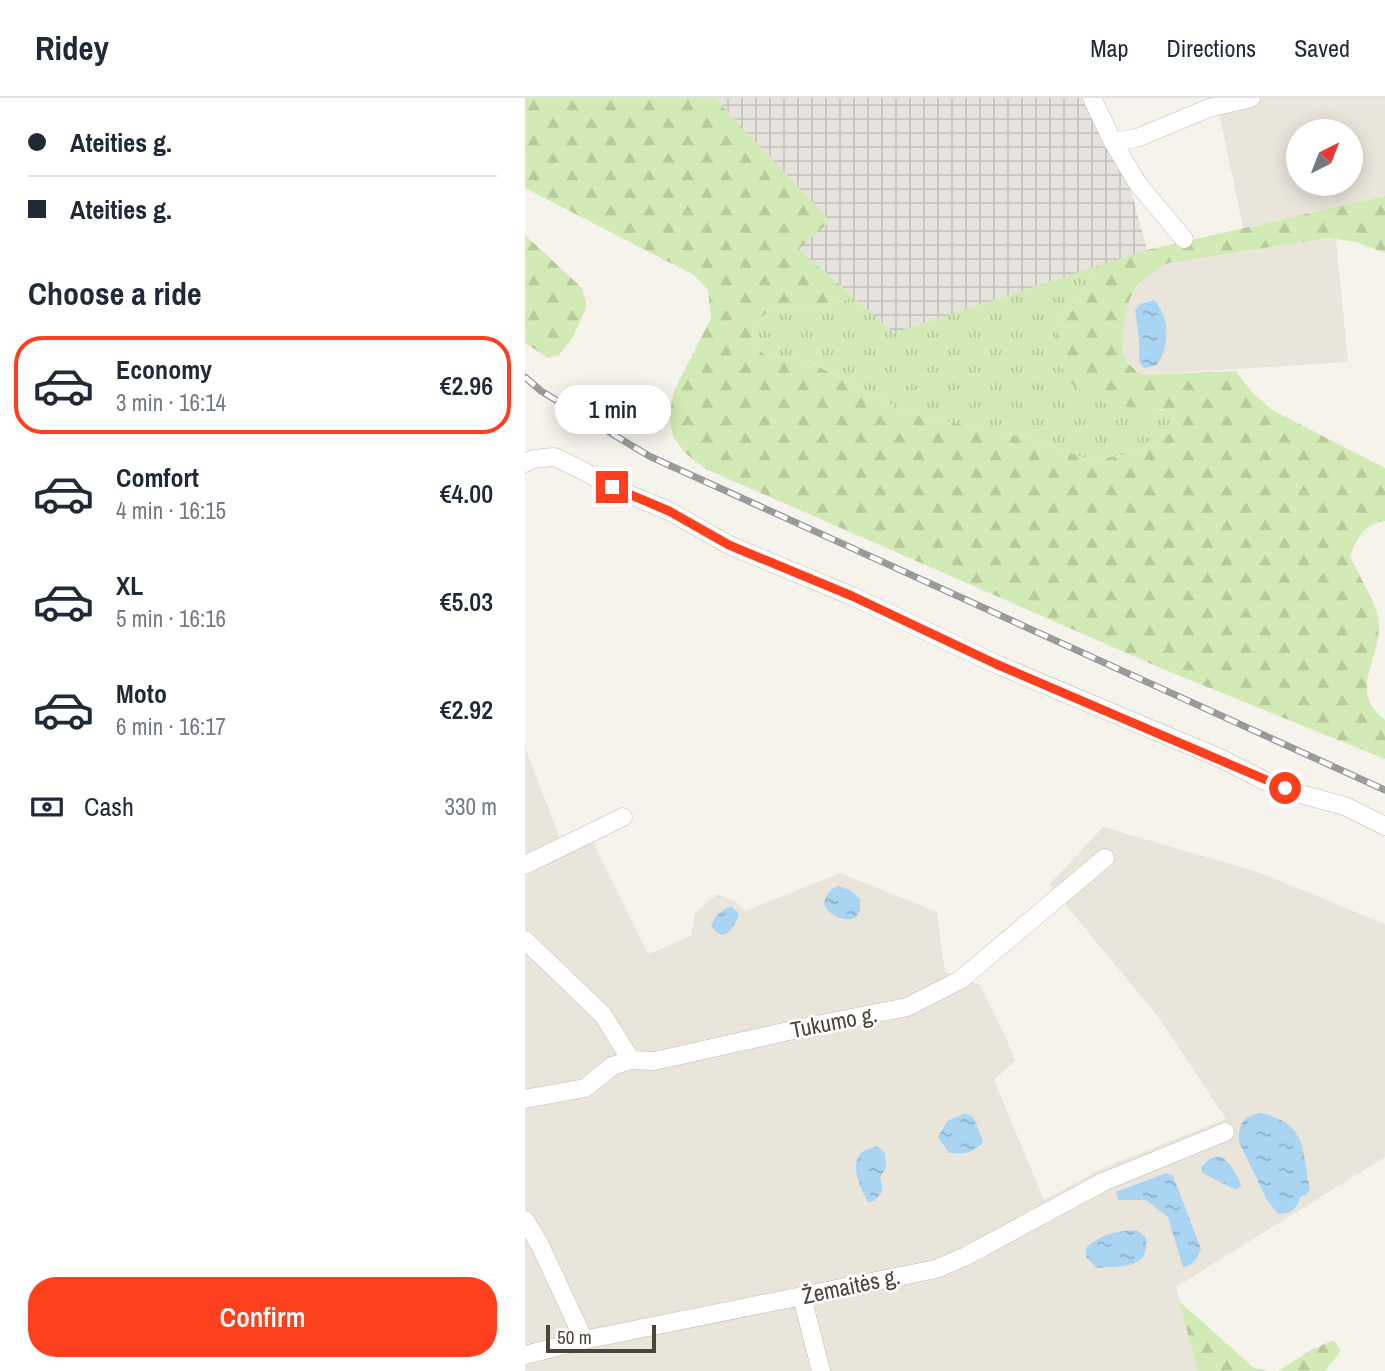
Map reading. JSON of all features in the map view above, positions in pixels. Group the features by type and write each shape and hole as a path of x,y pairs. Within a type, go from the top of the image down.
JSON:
{"street":[{"path":"1092,98 1113,142 1138,184 1184,239"},
{"path":"1113,142 1137,138 1209,108 1251,98"},
{"path":"525,463 533,459 554,457 612,487 669,511 729,545 852,596 996,664 1220,758 1265,780 1304,795 1345,806 1385,826"},
{"path":"525,865 623,817"},
{"name":"Tukumo g.","path":"525,1099 585,1088 612,1066 631,1060 654,1061 907,1007 960,980 1105,858"},
{"path":"525,940 603,1015 631,1060"},
{"name":"Žemaitės g.","path":"525,1355 584,1340 936,1269 966,1256 1103,1182 1225,1132"},
{"path":"525,1220 540,1245 584,1340"},
{"path":"801,1297 821,1371"}],"shaded area":[{"path":"715,98 1100,98 1115,131 1147,250 894,333 798,248 829,221"},
{"path":"1216,98 1385,98 1385,196 1243,228"},
{"path":"1336,239 1348,362 1142,375 1125,359 1122,340 1124,317 1129,299 1147,275 1168,263"},
{"path":"525,748 563,845 591,838 648,954 691,936 695,913 717,894 736,902 746,911 840,873 937,912 945,972 980,985 1008,1042 1015,1061 994,1080 1044,1200 1103,1168 1226,1119 1159,1018 1049,885 1103,827 1255,871 1385,924 1385,1157 1176,1287 1198,1371 525,1371"}],"green space":[{"path":"525,98 715,98 830,221 799,249 852,296 836,304 773,310 756,320 752,338 764,355 808,361 909,414 1031,439 1091,460 1129,454 1168,435 1177,425 1174,415 1162,409 1104,403 1070,383 1055,353 1057,326 1100,265 1147,250 1385,196 1385,253 1357,242 1329,238 1168,263 1148,276 1135,290 1124,319 1122,343 1126,360 1142,375 1236,371 1252,392 1272,410 1385,468 1385,521 1366,529 1350,556 1378,617 1379,631 1367,684 1368,696 1374,708 1385,720 1385,759 1170,672 706,469 685,453 673,436 669,416 674,391 711,318 708,290 694,275 525,188"},
{"path":"525,235 582,288 587,306 572,339 559,355 548,358 525,343"},
{"path":"1100,265 1057,326 1105,403 1167,412 1174,415 1177,425 1168,435 1129,454 1091,460 1031,439 909,414 809,361 764,355 752,338 756,320 773,310 836,304 852,296 894,333"},
{"path":"1179,1301 1254,1368 1268,1371 1198,1371"},
{"path":"1334,1340 1341,1351 1325,1371 1278,1371 1311,1350"}],"water":[{"path":"1154,300 1163,315 1166,341 1157,365 1144,368 1139,362 1135,310 1140,304"},
{"path":"838,886 850,890 860,899 860,911 855,918 837,917 824,904 828,893"},
{"path":"732,907 739,914 737,920 728,933 720,934 711,925 720,913"},
{"path":"966,1113 974,1118 983,1142 967,1152 949,1153 938,1137 947,1121"},
{"path":"1260,1113 1287,1124 1295,1131 1303,1150 1310,1189 1300,1197 1295,1208 1286,1213 1278,1214 1267,1200 1239,1142 1239,1131 1243,1122 1249,1116"},
{"path":"876,1146 885,1153 886,1167 880,1177 883,1190 875,1201 868,1202 857,1178 856,1164 861,1153"},
{"path":"1220,1156 1238,1178 1241,1186 1235,1190 1203,1173 1201,1167 1210,1159"},
{"path":"1166,1173 1173,1176 1201,1249 1195,1261 1183,1267 1168,1217 1146,1200 1118,1200 1116,1192"},
{"path":"1137,1230 1146,1238 1146,1248 1139,1261 1124,1266 1097,1268 1086,1257 1086,1248 1097,1239 1116,1232"}],"railway":[{"path":"525,377 541,391 649,456 1385,790"}],"route":[{"path":"612,487 669,511 729,545 803,574 996,664 1285,788"}]}
